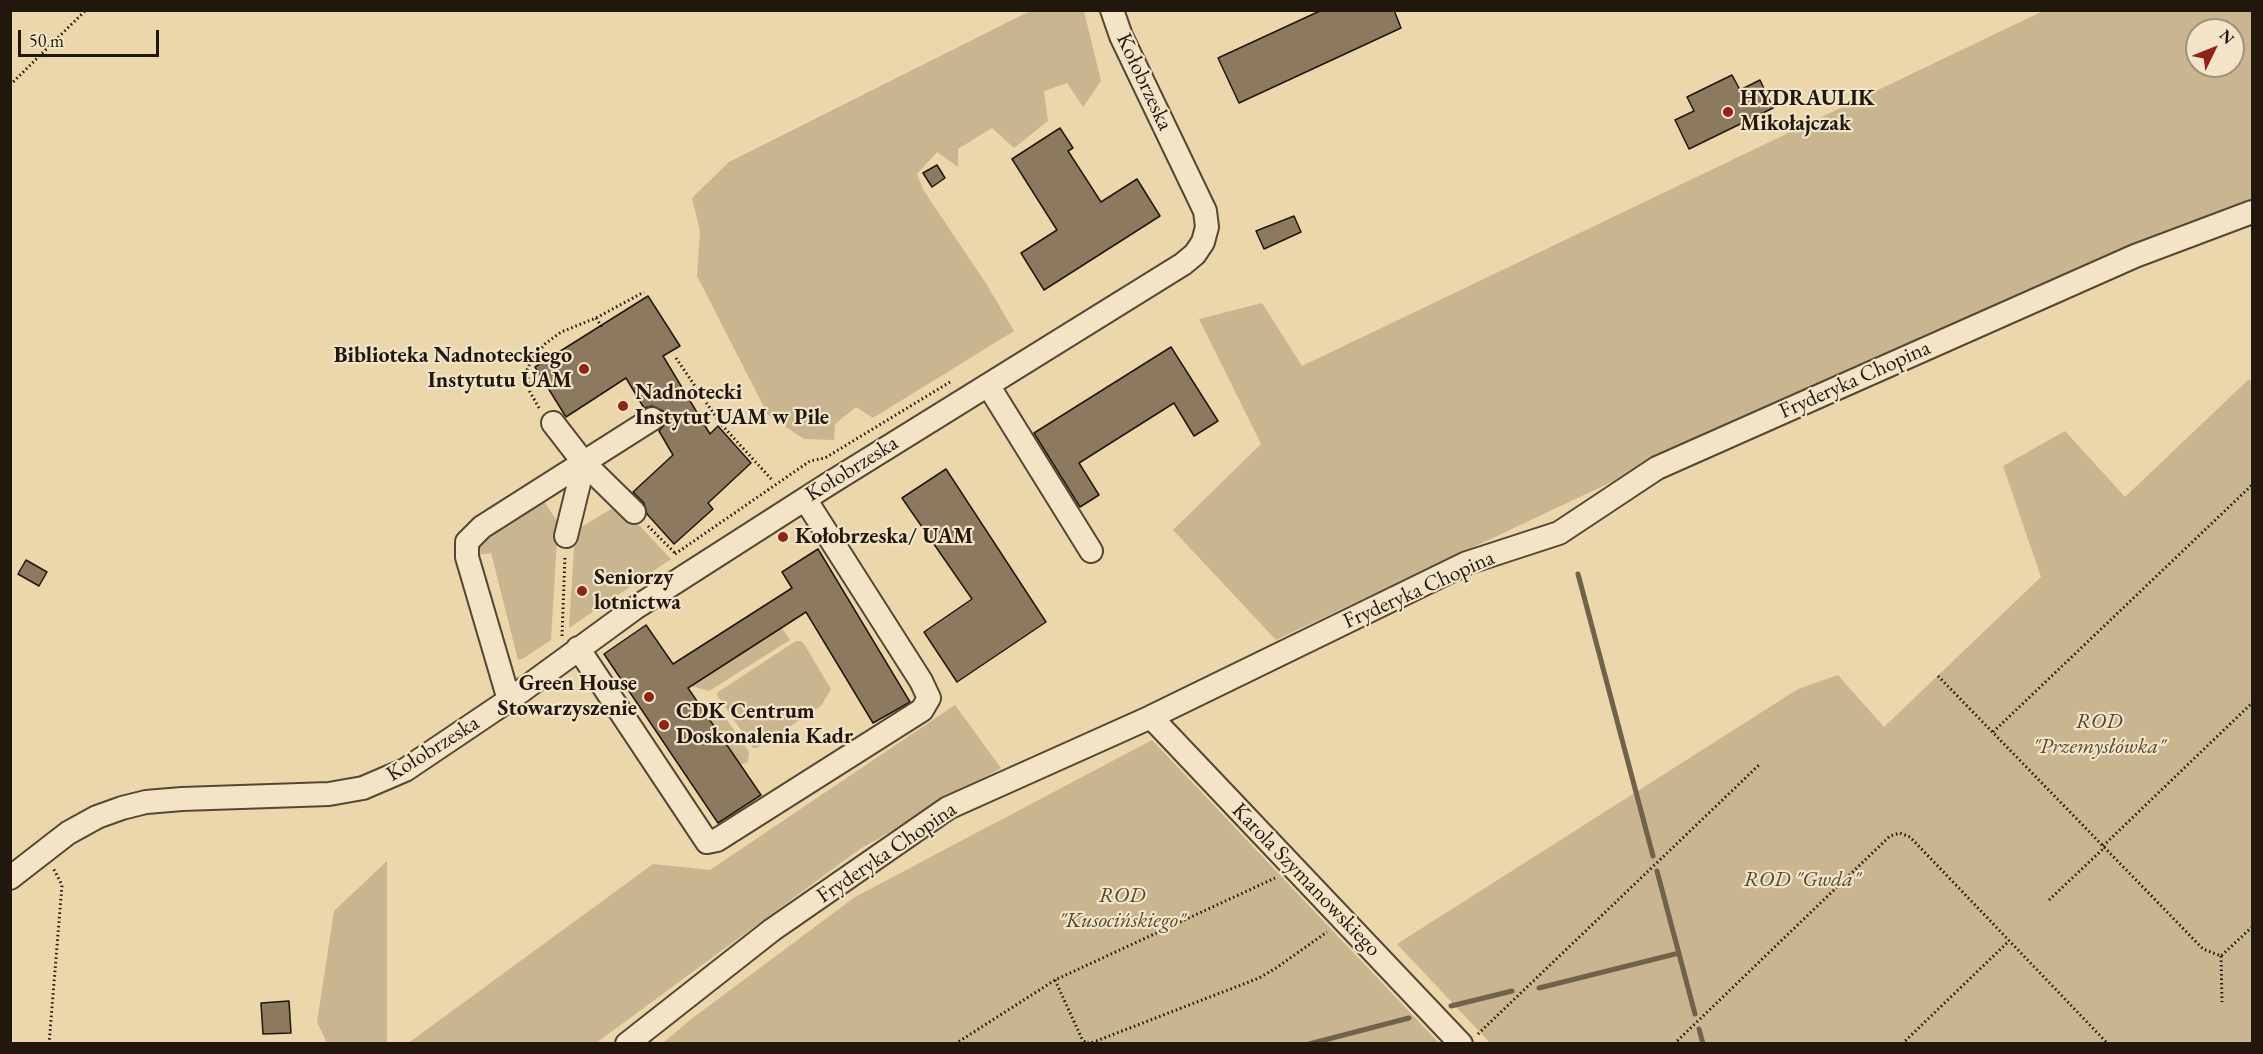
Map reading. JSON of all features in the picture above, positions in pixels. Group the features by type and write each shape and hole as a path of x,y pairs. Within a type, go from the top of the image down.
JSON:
{"street":[{"name":"Kołobrzeska","path":"10,878 68,833 90,820 122,808 146,802 182,799 294,797 329,794 363,788 405,770 691,572 1183,264 1195,254 1203,242 1207,227 1205,211 1121,36 1112,10"},
{"name":"Fryderyka Chopina","path":"627,1044 772,930 948,808 1151,717 1467,563 1559,533 1657,468 2135,256 2253,212"},
{"path":"988,385 1091,551"},
{"path":"508,700 466,548 470,537 652,419"},
{"path":"553,423 584,463 634,512"},
{"path":"566,536 584,463"},
{"path":"570,654 708,842 717,840 922,710 929,698 921,681 805,499"},
{"name":"Karola Szymanowskiego","path":"1151,717 1468,1041"}],"path":[{"path":"10,85 86,10"},
{"path":"553,423 533,400 527,370 532,359 545,344 561,332 596,318 644,292"},
{"path":"596,318 602,327"},
{"path":"676,358 720,423 773,481"},
{"path":"675,554 810,461 825,458 952,381"},
{"path":"687,395 697,389"},
{"path":"1993,732 2253,485"},
{"path":"634,512 691,572"},
{"path":"566,536 561,622 570,654"},
{"path":"1938,676 2203,948 2221,956"},
{"path":"2049,900 2253,703"},
{"path":"1468,1041 1760,764"},
{"path":"1674,1044 1890,836 1900,833 1910,837 2108,1044"},
{"path":"40,854 55,871 62,885 49,1044"},
{"path":"955,1044 1055,980 1279,876"},
{"path":"2222,1002 2221,956 2253,927"},
{"path":"1055,980 1082,1039 1091,1043 1259,978 1330,930"},
{"path":"1902,1044 2009,940"}],"green space":[{"path":"1032,10 1084,11 1101,81 1083,107 1067,83 1044,91 1048,121 1014,148 992,128 958,149 958,167 937,152 917,174 924,191 987,285 1014,331 873,418 856,407 835,424 834,440 804,439 768,415 697,276 700,231 692,198 729,162"},
{"path":"2043,11 2252,11 2252,202 1843,373 1276,640 1173,530 1261,444 1199,319 1262,303 1302,366"},
{"path":"2249,379 2252,383 2252,1043 1490,1043 1397,944 1798,689 1838,675 1884,727 2041,577 2003,466 2065,431 2125,497"},
{"path":"542,498 558,523 551,640 518,660 491,553 478,555 478,546 484,536"},
{"path":"619,504 671,559 569,628 575,531"},
{"path":"782,628 790,640 709,691 691,686"},
{"path":"796,641 804,644 831,689 821,706 757,748 753,748 717,695 718,692"},
{"path":"955,705 1001,768 860,849 596,1043 407,1044 653,864 710,870"},
{"path":"721,711 749,752 748,762 741,765 710,719"},
{"name":"ROD \"Kusocińskiego\"","path":"1152,740 1439,1043 663,1043 690,1020 855,897"},
{"path":"387,861 387,1043 327,1043 317,1022 334,911"}],"building":[{"path":"1322,10 1394,10 1401,28 1239,103 1218,58"},
{"name":"HYDRAULIK Mikołajczak","path":"1732,75 1740,90 1760,80 1773,108 1689,149 1675,120 1694,111 1687,97"},
{"path":"1060,128 1073,148 1068,151 1101,202 1137,179 1160,216 1044,290 1021,253 1057,230 1012,159"},
{"path":"937,165 945,178 932,187 923,173"},
{"path":"1294,216 1301,232 1264,249 1256,231"},
{"path":"648,296 680,346 663,356 710,434 718,426 751,463 708,503 713,509 674,544 647,514 644,503 633,492 673,455 659,431 664,425 663,411 652,406 644,408 626,378 566,417 535,367"},
{"path":"1171,347 1218,421 1194,436 1174,403 1079,463 1099,495 1080,507 1034,433"},
{"path":"946,469 1046,622 957,682 924,632 972,599 902,498"},
{"path":"818,549 910,702 873,723 806,612 688,688 761,795 718,823 604,654 646,625 673,664 792,588 782,572"},
{"path":"26,560 47,572 39,586 18,574"},
{"path":"289,1001 291,1033 263,1034 261,1003"}],"waterway":[{"path":"1578,574 1653,856"},
{"path":"1657,871 1695,1014"},
{"path":"1539,988 1679,953"},
{"path":"1451,1006 1512,991"},
{"path":"1309,1044 1409,1018"},
{"path":"1699,1029 1703,1044"}],"place":[{"name":"HYDRAULIK Mikołajczak","path":"1728,112"},
{"name":"Biblioteka Nadnoteckiego Instytutu UAM","path":"584,369"},
{"name":"Nadnotecki Instytut UAM w Pile","path":"623,406"},
{"name":"Kołobrzeska/ UAM","path":"783,537"},
{"name":"Seniorzy lotnictwa","path":"582,591"},
{"name":"Green House Stowarzyszenie","path":"649,697"},
{"name":"CDK Centrum Doskonalenia Kadr","path":"664,725"}],"park label":[{"name":"ROD \"Przemysłówka\"","path":"2099,734"},
{"name":"ROD \"Gwda\"","path":"1802,880"}]}
